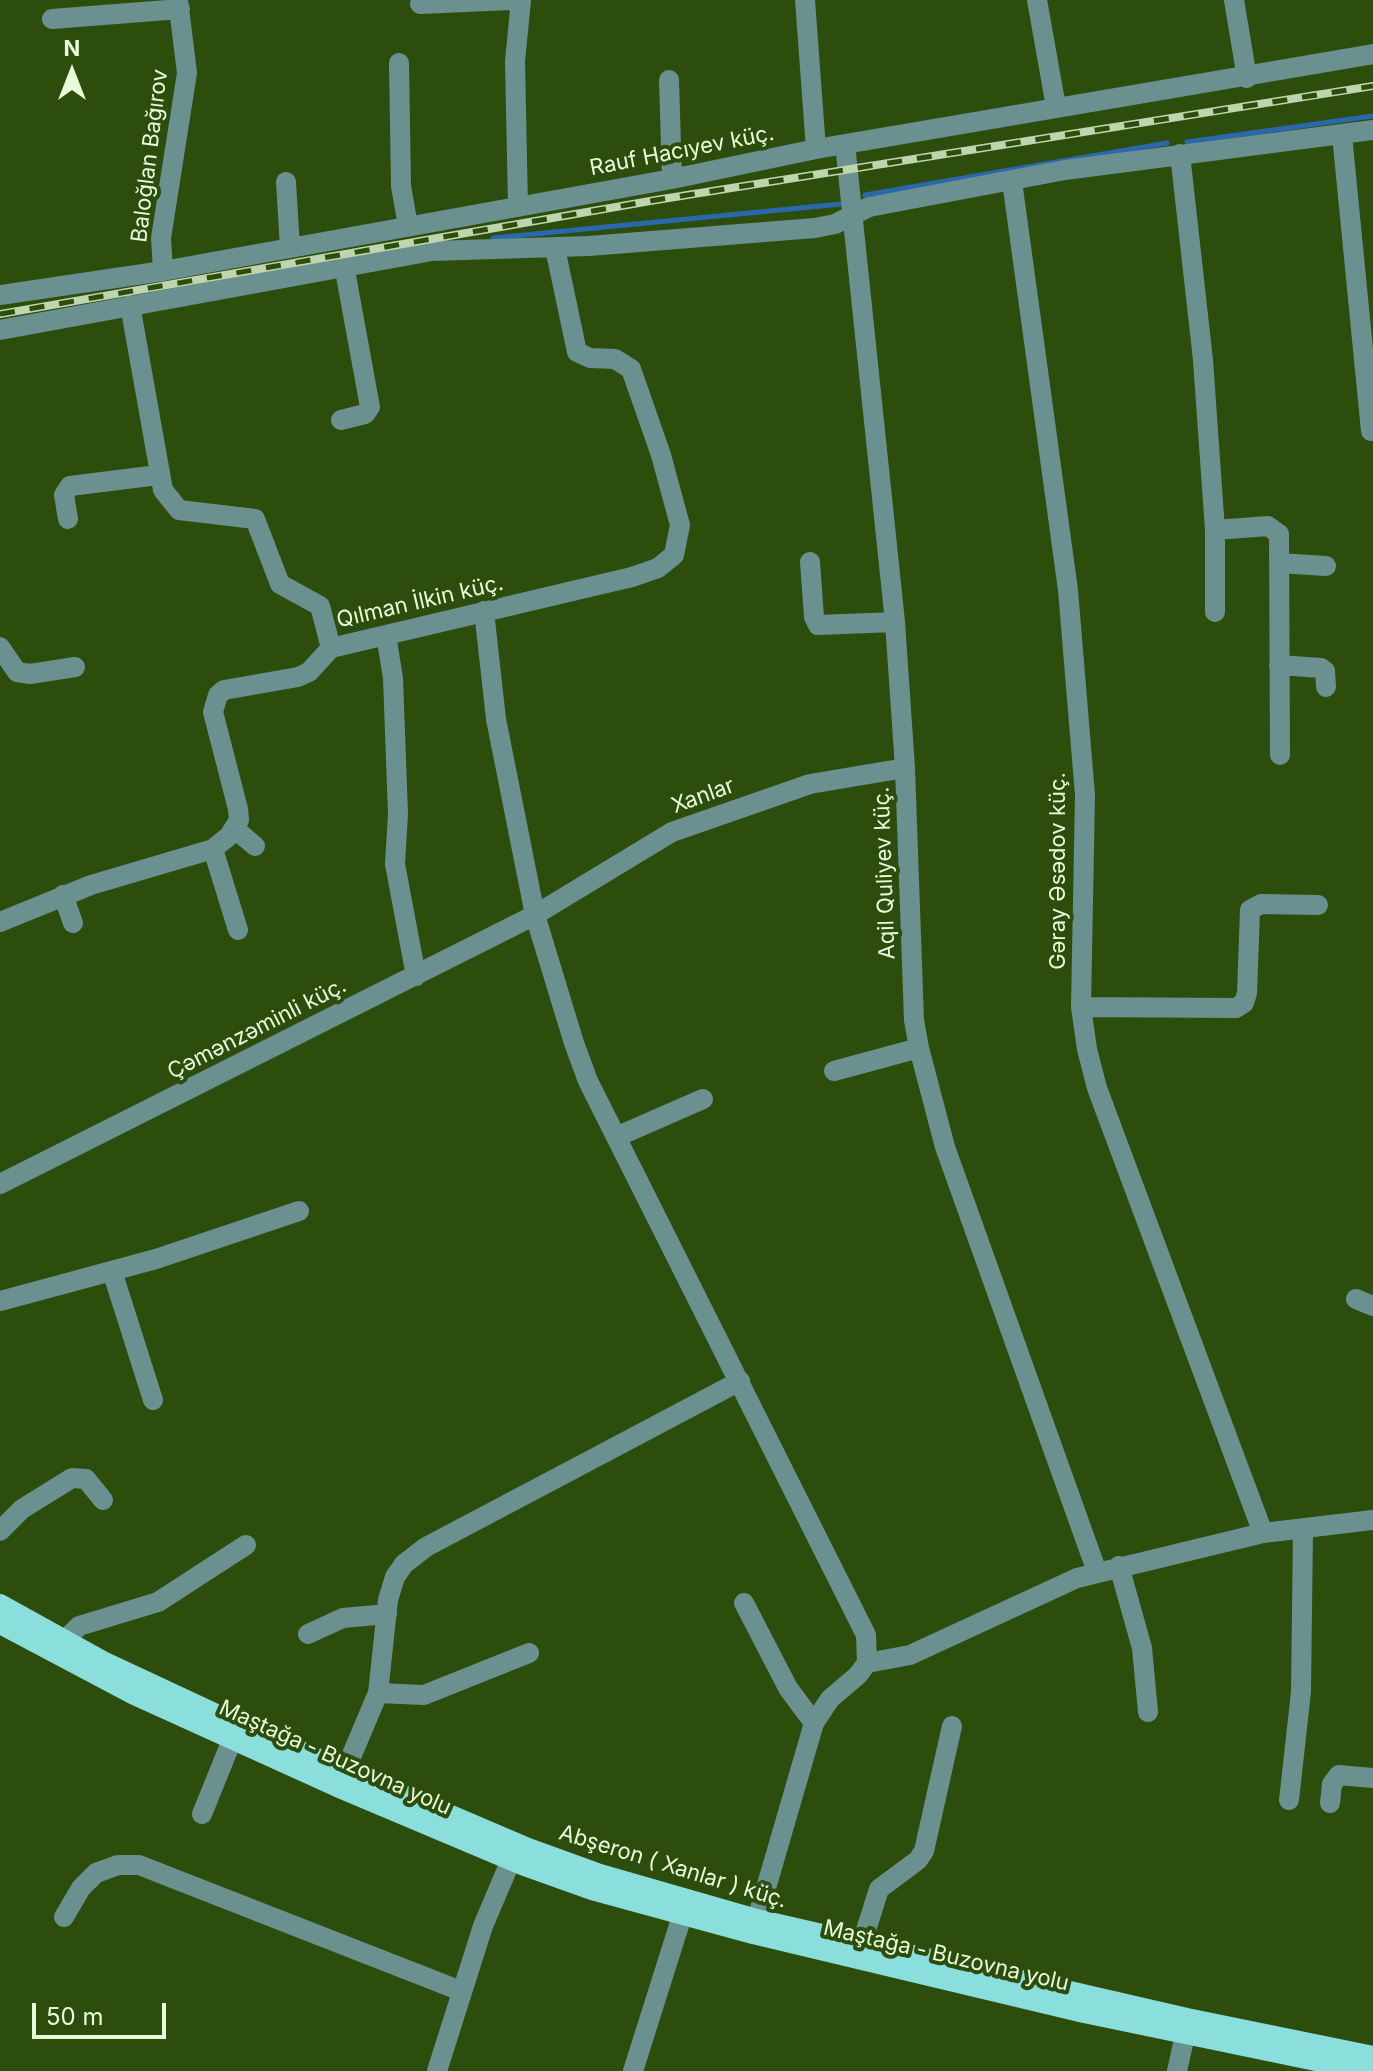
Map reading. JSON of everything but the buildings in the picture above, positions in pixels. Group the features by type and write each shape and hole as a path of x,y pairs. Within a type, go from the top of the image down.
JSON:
{"main road":[{"name":"Abşeron ( Xanlar ) küç.","path":"0,1604 64,1641 341,1779 685,1908 757,1919 1187,2018 1373,2056"},
{"name":"Maştağa - Buzovna yolu","path":"0,1624 66,1662 232,1740 341,1779 511,1860 592,1890 685,1908 1185,2035 1364,2071"}],"street":[{"path":"420,4 511,0"},
{"path":"518,207 515,61 521,0"},
{"path":"805,0 816,149"},
{"path":"1037,0 1056,107"},
{"path":"1234,0 1247,78"},
{"path":"52,19 179,4"},
{"name":"Baloğlan Bağırov","path":"163,271 161,238 186,84 179,4"},
{"name":"Rauf Hacıyev küç.","path":"0,295 163,271 672,179 816,149 1056,107 1247,78 1373,54"},
{"path":"399,63 401,186 408,226"},
{"path":"669,80 672,179"},
{"path":"0,330 344,265 470,248 555,248 815,228 869,207 1012,181 1180,154 1373,130"},
{"path":"1342,135 1371,431"},
{"name":"Aqil Quliyev küç.","path":"845,144 895,622 905,768 914,1020 945,1147 1097,1572"},
{"path":"1180,154 1203,360 1215,530 1215,612"},
{"name":"Gəray Əsədov küç.","path":"1012,181 1068,590 1083,763 1081,1007 1097,1088 1263,1533"},
{"path":"286,182 290,248"},
{"path":"465,216 470,248"},
{"name":"Qılman İlkin küç.","path":"235,829 238,809 213,712 218,695 231,688 298,677 309,672 331,648 658,568 674,555 680,541 680,525 661,455 631,369 615,359 590,358 577,352 555,248"},
{"path":"341,420 365,414 370,407 344,265"},
{"path":"130,305 163,490 179,510 255,519 280,584 320,606 331,648"},
{"path":"68,519 64,495 70,486 158,475"},
{"path":"1215,530 1274,527 1279,534 1280,755"},
{"path":"810,562 814,617 818,625 895,622"},
{"path":"1279,563 1326,566"},
{"path":"484,611 498,732 535,915 579,1056 616,1137 861,1623 866,1635 867,1663"},
{"path":"386,635 392,658 395,723 398,814 395,864 416,976"},
{"path":"0,647 17,672 30,674 75,667"},
{"path":"1279,665 1321,668 1325,671 1326,687"},
{"name":"Xanlar","path":"535,915 672,832 810,784 905,768"},
{"path":"0,922 63,895 213,849 235,829 255,846"},
{"path":"213,849 238,930"},
{"path":"63,895 73,923"},
{"path":"1081,1007 1236,1008 1244,1003 1247,993 1250,910 1261,904 1318,905"},
{"name":"Çəmənzəminli küç.","path":"0,1184 535,915"},
{"path":"834,1071 919,1048"},
{"path":"616,1137 703,1099"},
{"path":"0,1301 112,1271 299,1211"},
{"path":"112,1271 153,1400"},
{"path":"341,1779 378,1693 387,1614 395,1577 404,1564 426,1547 740,1381"},
{"path":"0,1531 22,1509 72,1478 86,1479 103,1500"},
{"path":"757,1919 814,1723 830,1699 867,1663 910,1655 1049,1588 1097,1572 1263,1533 1373,1520"},
{"path":"1289,1800 1301,1692 1303,1530"},
{"path":"64,1641 79,1626 158,1602 246,1545"},
{"path":"1119,1566 1142,1648 1148,1712"},
{"path":"744,1603 788,1688 814,1723"},
{"path":"308,1634 343,1618 387,1614"},
{"path":"378,1693 424,1695 529,1653"},
{"path":"862,1943 879,1889 918,1860 924,1851 952,1726"},
{"path":"202,1814 232,1740"},
{"path":"1330,1803 1332,1784 1339,1775 1373,1778"},
{"path":"437,2071 461,1991 511,1860"},
{"path":"64,1917 81,1888 96,1873 118,1865 139,1865 461,1991"},
{"path":"633,2071 685,1908"},
{"path":"1177,2071 1185,2035"}],"waterway":[{"path":"1187,142 1373,116"},
{"path":"865,195 1167,143"},
{"path":"493,238 841,204"}],"railway":[{"path":"0,314 656,200 1373,86"}]}
